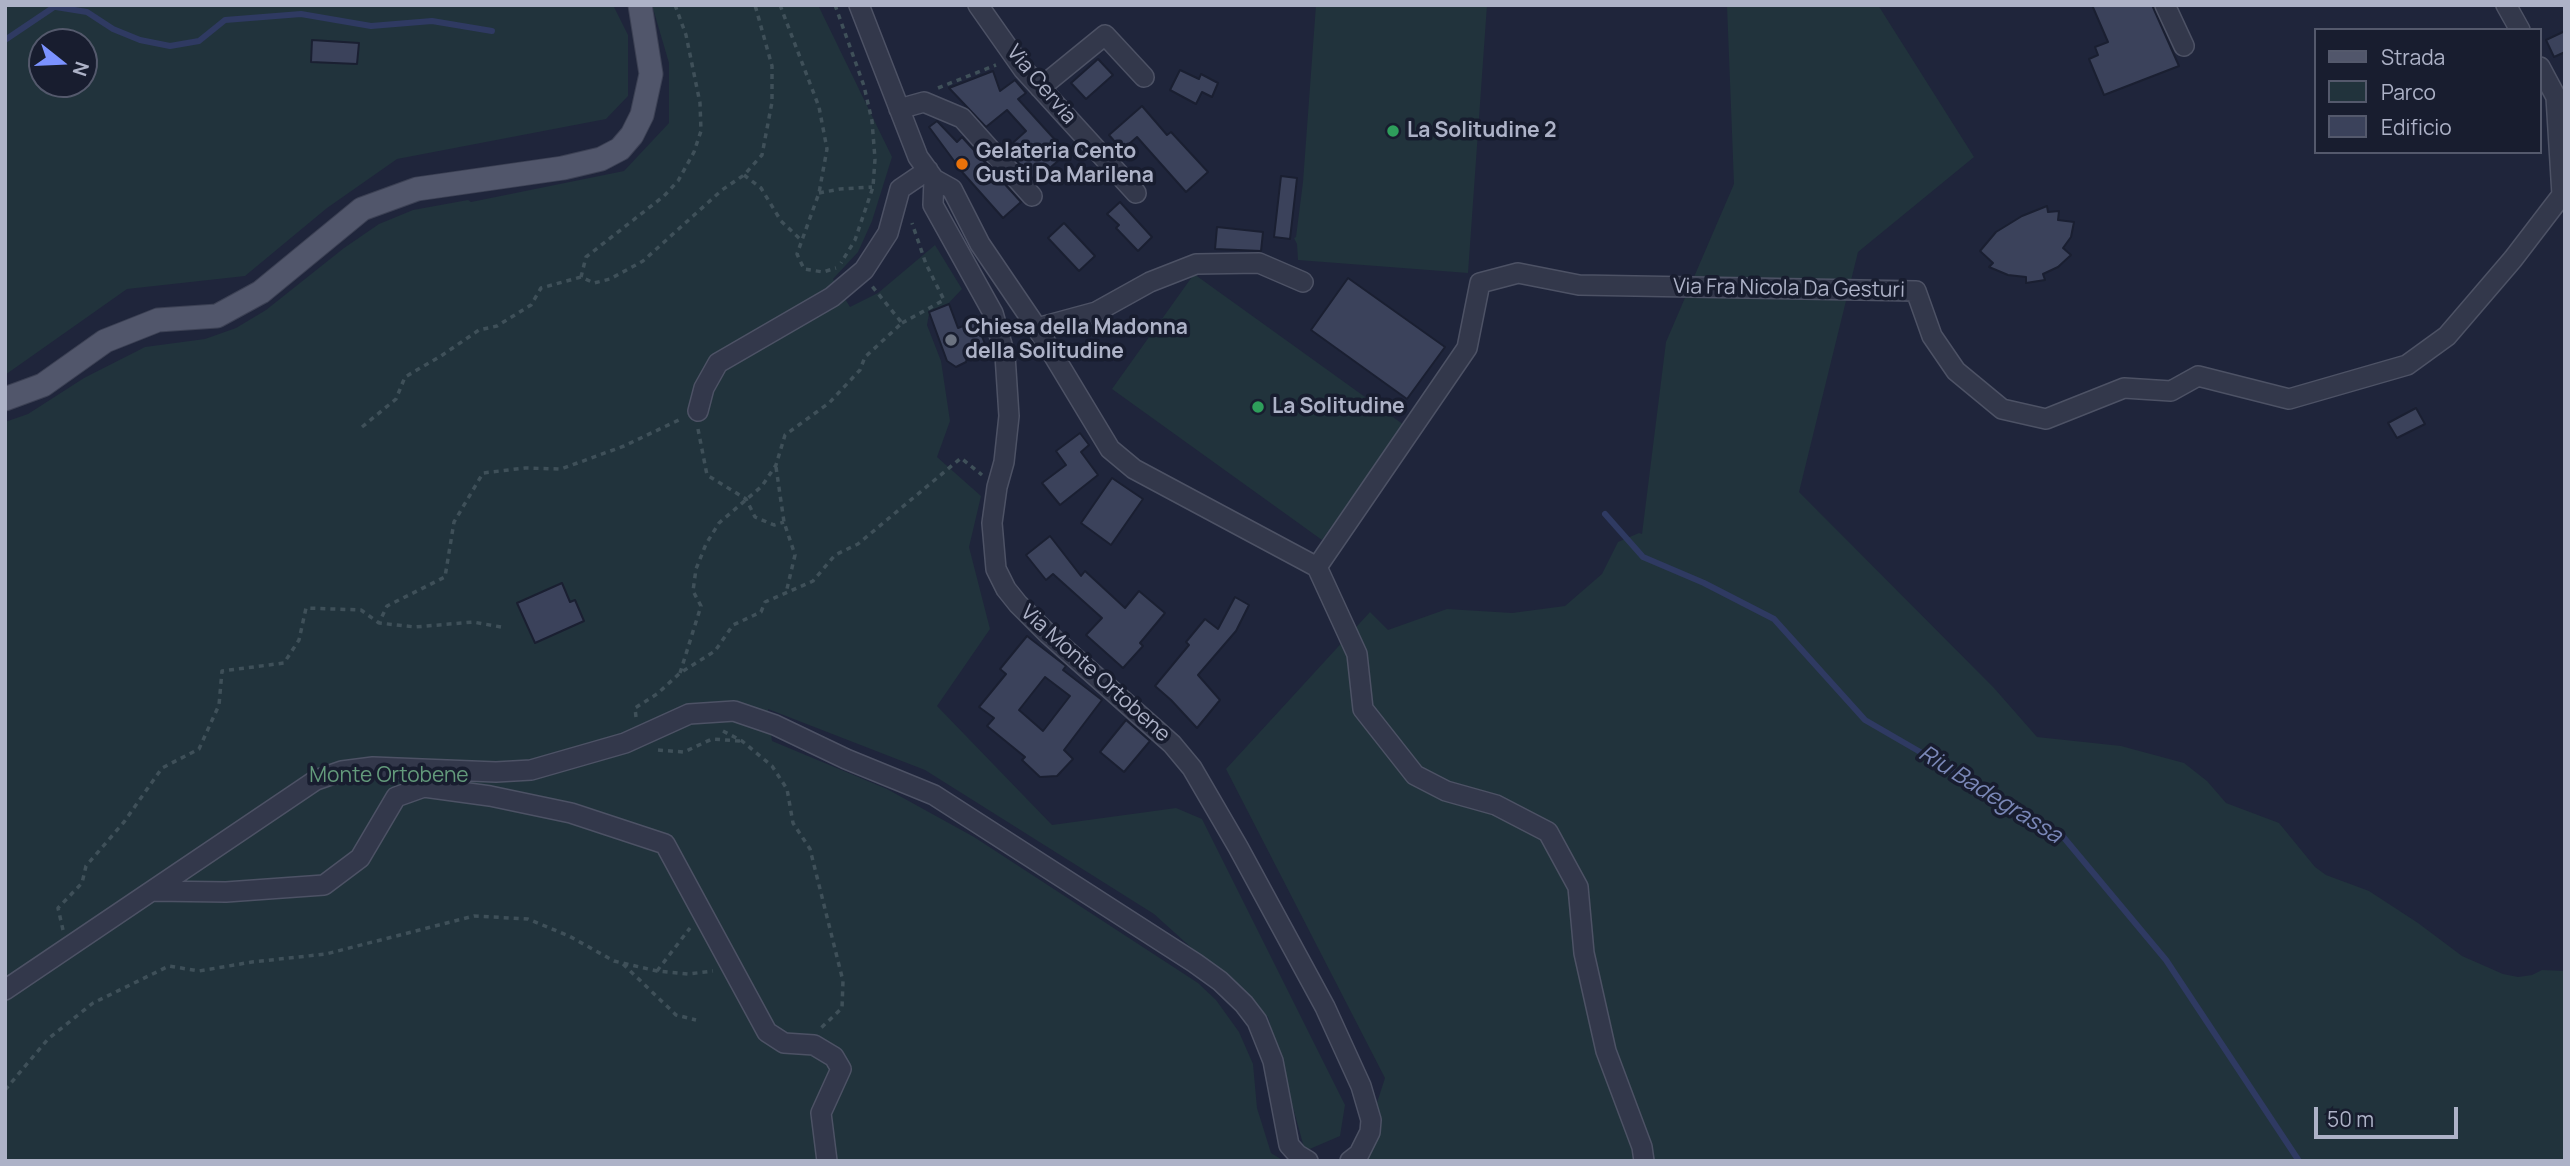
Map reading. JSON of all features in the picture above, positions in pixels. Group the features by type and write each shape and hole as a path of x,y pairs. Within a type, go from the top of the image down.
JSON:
{"main road":[{"path":"5,399 43,385 105,341 147,324 158,320 218,316 261,292 362,209 417,189 563,168 600,159 620,149 642,115 651,74 640,5"}],"street":[{"path":"859,5 918,157 931,174 952,189 980,244 1037,328 1110,449 1133,470 1317,567 1357,654 1363,709 1415,775 1446,791 1496,805 1548,832 1578,887 1584,953 1604,1038 1642,1147 1644,1161"},
{"name":"Via Cervia","path":"978,5 1040,88 1136,193"},
{"path":"2165,5 2184,46"},
{"path":"2506,5 2519,28"},
{"path":"1040,88 1105,35 1144,77"},
{"name":"Via Fra Nicola Da Gesturi","path":"1317,567 1467,348 1480,282 1518,273 1579,285 1916,292 1932,335 1956,371 2002,409 2046,419 2124,388 2171,391 2198,376 2288,399 2407,365 2447,336 2562,195 2556,97 2542,71"},
{"path":"899,109 923,102 962,118 1032,196"},
{"path":"698,411 704,388 718,363 832,298 864,270 888,233 900,189 931,174"},
{"name":"Via Monte Ortobene","path":"931,174 933,205 993,313 1005,355 1009,416 1004,462 992,523 996,569 1006,589 1048,635 1172,744 1192,768 1325,1007 1361,1086 1371,1120 1370,1132 1359,1154 1350,1161"},
{"path":"1037,328 1096,312 1150,282 1196,264 1259,263 1303,282"},
{"path":"5,990 316,780 342,771 373,767 496,772 531,770 625,743 689,714 734,711 775,725 846,759 934,795 1220,981 1257,1021 1273,1061 1289,1145 1308,1161"},
{"path":"154,891 226,892 324,885 360,858 396,797 424,787 490,796 571,813 665,844 767,1032 784,1043 814,1045 834,1057 841,1069 821,1113 827,1161"}],"path":[{"path":"581,277 586,257 664,196 678,181 694,152 701,131 700,103 686,35 675,5"},
{"path":"362,428 396,399 405,377 479,330 497,326 531,305 541,288 581,277 594,282 610,279 643,261 722,190 744,175 762,155 772,102 772,66 755,5"},
{"path":"780,5 819,107 827,149 819,193 797,254"},
{"path":"744,175 761,188 781,221 800,239 797,254 804,269 823,272 839,268 855,240 873,187 875,159 872,121 864,86 835,5"},
{"path":"932,90 1015,57"},
{"path":"819,193 873,187"},
{"path":"680,673 701,606 693,591 696,569 706,544 719,523 762,486 776,465 785,435 829,403 860,370 865,357 902,323 944,300 926,264 900,189"},
{"path":"864,270 872,286 902,323"},
{"path":"379,623 387,606 445,577 454,522 483,473 526,468 561,469 624,446 698,411 697,428 707,475 746,499 755,517 774,524 784,522"},
{"path":"636,718 635,708 657,694 680,673 715,651 733,625 761,612 765,602 813,581 835,555 858,544 961,458 997,487"},
{"path":"776,465 784,522 795,555 786,594"},
{"path":"68,948 58,908 82,883 86,866 124,822 162,768 199,749 219,705 222,671 284,663 299,640 306,608 361,610 379,623 415,626 472,622 501,627"},
{"path":"658,750 684,752 712,739 742,741 772,766 787,789 793,823 810,849 843,981 842,1008 816,1033 814,1045"},
{"path":"657,971 701,913"},
{"path":"5,1090 48,1039 93,1003 169,966 200,971 326,954 474,916 528,919 622,962 657,971 688,974 733,969"},
{"path":"622,962 676,1015 696,1020"}],"green space":[{"path":"5,5 613,5 628,35 628,96 606,119 397,159 327,208 245,276 127,289 5,375"},
{"name":"Monte Ortobene","path":"652,5 818,5 892,157 872,221 858,252 833,279 850,307 878,293 935,245 962,289 945,307 929,314 927,325 941,361 950,421 937,457 981,496 969,547 990,629 937,706 1052,825 1176,808 1202,819 1345,1105 1340,1136 1305,1151 1268,1017 1154,914 925,770 768,709 772,741 887,789 974,837 1198,983 1216,1000 1239,1032 1253,1064 1257,1108 1271,1153 1284,1161 5,1161 5,422 28,414 84,378 145,347 205,339 236,328 266,310 379,224 413,210 468,200 471,202 624,171 669,123 669,63"},
{"name":"La Solitudine 2","path":"1316,5 1487,5 1468,273 1298,260 1294,238 1303,182"},
{"path":"1727,5 1878,5 1974,157 1858,252 1799,492 1994,688 2037,737 2121,746 2184,763 2207,781 2226,803 2279,823 2315,867 2326,875 2369,891 2462,956 2503,974 2518,977 2542,970 2565,971 2565,1161 1358,1161 1385,1078 1226,769 1370,612 1388,630 1447,609 1512,613 1565,606 1602,574 1618,542 1642,534 1666,342 1734,184"},
{"name":"La Solitudine","path":"1194,274 1404,425 1322,540 1112,389"}],"building":[{"path":"2092,5 2152,5 2179,66 2104,95 2089,59 2098,55 2095,47 2108,42"},
{"path":"2565,31 2565,52 2554,57 2546,40"},
{"path":"312,40 359,43 357,64 311,62"},
{"path":"1098,59 1113,75 1086,99 1071,83"},
{"path":"1180,70 1199,79 1201,74 1218,83 1212,97 1202,92 1196,104 1170,90"},
{"path":"993,71 1000,91 1015,80 1026,93 1018,99 1067,153 1035,181 1006,149 1026,131 1007,110 986,127 949,88"},
{"path":"1142,106 1167,135 1171,132 1208,172 1186,192 1137,137 1122,150 1109,135"},
{"path":"937,121 957,142 962,137 1021,202 1003,218 963,173 929,127"},
{"path":"1281,176 1297,178 1290,239 1274,237"},
{"path":"1120,202 1152,237 1138,251 1116,228 1119,225 1107,214"},
{"path":"2047,206 2048,212 2059,211 2058,220 2074,222 2071,237 2063,248 2071,255 2058,267 2043,274 2045,280 2026,283 2026,277 2008,275 1989,267 1993,263 1980,251 1996,232 2022,216"},
{"path":"1064,223 1095,256 1079,271 1048,238"},
{"path":"1217,227 1263,232 1261,251 1215,249"},
{"path":"1348,278 1445,347 1407,399 1311,330"},
{"name":"Chiesa della Madonna della Solitudine","path":"949,304 958,328 976,321 985,344 969,350 966,362 956,367 947,361 929,312"},
{"path":"2416,408 2425,424 2397,438 2388,423"},
{"path":"1080,433 1089,445 1081,452 1098,475 1060,505 1042,483 1066,465 1056,451"},
{"path":"1112,478 1143,499 1111,545 1081,523"},
{"path":"1050,536 1081,576 1085,571 1125,608 1139,591 1165,613 1140,643 1143,646 1123,668 1086,635 1102,618 1053,574 1046,580 1026,555"},
{"path":"562,583 570,602 575,600 584,621 535,643 517,603"},
{"path":"1235,597 1249,605 1236,631 1198,675 1220,700 1197,728 1155,686 1189,645 1186,642 1205,619 1218,629"},
{"path":"1027,636 1066,666 1063,670 1102,700 1064,750 1073,759 1057,776 1040,777 1022,760 1025,757 987,726 994,718 979,707 1006,674 1000,669","holes":["1045,677 1070,696 1043,731 1019,710"]},
{"path":"1126,720 1150,741 1124,772 1100,752"}],"waterway":[{"path":"5,40 57,5"},
{"path":"56,7 87,12 113,29 140,40 170,46 199,41 225,20 301,14 371,26 432,21 492,31"},
{"name":"Riu Badegrassa","path":"1605,514 1643,557 1704,583 1774,619 1865,720 2060,833 2166,960 2299,1161"}],"place":[{"name":"La Solitudine 2","path":"1393,131"},
{"name":"Gelateria Cento Gusti Da Marilena","path":"962,164"},
{"name":"Chiesa della Madonna della Solitudine","path":"951,340"},
{"name":"La Solitudine","path":"1258,407"}]}
